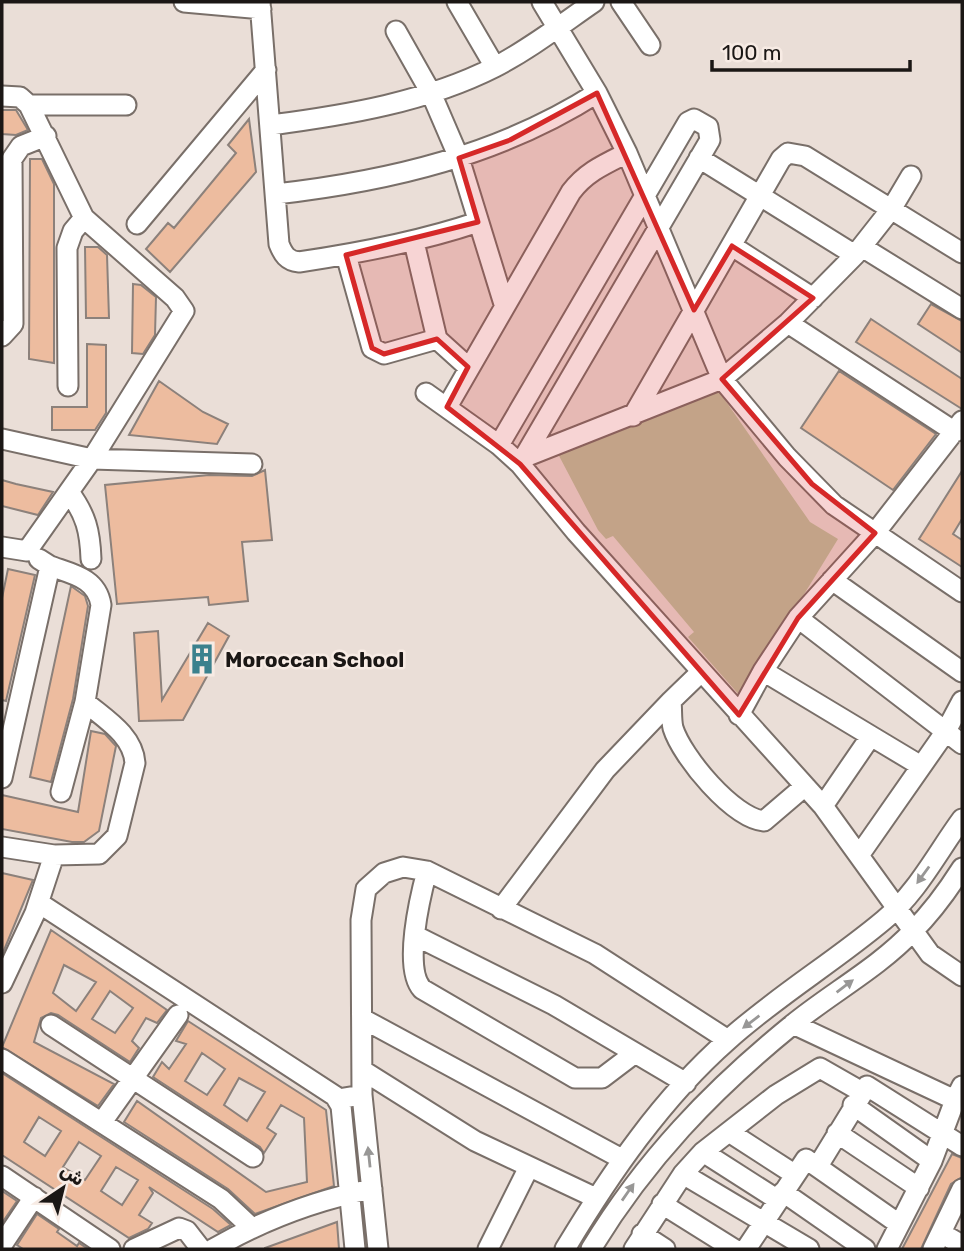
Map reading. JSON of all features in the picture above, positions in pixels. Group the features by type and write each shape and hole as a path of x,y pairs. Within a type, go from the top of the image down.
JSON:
{"street":[{"path":"184,2 260,5 279,244 283,254 292,261 346,255 414,242 478,222"},
{"path":"457,2 495,67"},
{"path":"542,2 559,26 597,93 627,153 660,225 722,379 812,484 875,533 962,592"},
{"path":"271,125 350,114 430,93 495,67 594,2"},
{"path":"621,2 650,45"},
{"path":"396,31 430,93 458,158 504,304"},
{"path":"137,224 266,70"},
{"path":"276,194 409,173 458,158 522,134 567,112 597,93"},
{"path":"2,96 20,97 30,105 84,218 175,298 184,311 92,459 27,551"},
{"path":"30,105 126,104"},
{"path":"499,445 690,120 711,130 710,140 522,460"},
{"path":"2,336 13,324 12,159 15,150 46,136"},
{"path":"634,416 781,159 795,152 892,208 962,253"},
{"path":"447,407 504,304 581,178 627,153"},
{"path":"699,158 760,197 962,309"},
{"path":"522,460 722,379 788,323 859,251 892,208 911,176"},
{"path":"68,386 67,248 73,231 84,218"},
{"path":"414,242 437,340 468,367"},
{"path":"732,246 813,298"},
{"path":"346,255 372,348 377,353 384,354 437,340"},
{"path":"739,715 762,671 798,618 875,533 958,427 788,323"},
{"path":"426,393 522,460 701,672 823,806 930,954 962,976"},
{"path":"2,439 92,459 253,464"},
{"path":"69,492 83,511 89,526 91,559"},
{"path":"2,547 27,551 50,566 84,579 99,595 101,605 85,702 61,792"},
{"path":"2,778 50,566"},
{"path":"832,580 962,671"},
{"path":"798,618 962,744"},
{"path":"762,671 921,766"},
{"path":"501,909 605,770 701,672"},
{"path":"671,701 676,735 712,785 739,812 765,820 805,786"},
{"path":"860,854 946,731 962,701"},
{"path":"2,847 54,855 99,854 117,836 135,763 134,752 128,740 85,702"},
{"path":"823,806 871,736"},
{"path":"565,1249 622,1159 686,1083 728,1040 897,907 962,819"},
{"path":"2,983 38,903 54,855"},
{"path":"378,1249 362,1095 361,920 366,889 384,873 404,867 427,871 595,954 728,1040"},
{"path":"427,871 413,968 416,982 422,989 575,1078 602,1077 635,1053"},
{"path":"591,1249 646,1167 672,1135 730,1078 793,1024 913,931 960,877"},
{"path":"38,903 338,1099 362,1095"},
{"path":"416,936 554,1005 686,1083"},
{"path":"102,1122 178,1015"},
{"path":"363,1018 622,1159"},
{"path":"793,1024 959,1093 932,1161 887,1249"},
{"path":"51,1025 253,1157"},
{"path":"2,1059 221,1199 251,1227"},
{"path":"665,1249 638,1242 683,1174 703,1152 776,1095 819,1069 828,1070 932,1161"},
{"path":"362,1070 475,1141 596,1198"},
{"path":"818,1166 867,1086 943,1137 962,1146"},
{"path":"338,1099 355,1249"},
{"path":"729,1132 794,1174"},
{"path":"837,1133 919,1188"},
{"path":"703,1152 865,1249"},
{"path":"746,1249 805,1160 818,1166 899,1224"},
{"path":"488,1249 529,1167"},
{"path":"683,1174 809,1249"},
{"path":"2,1177 110,1249"},
{"path":"213,1249 251,1227 372,1189"},
{"path":"962,1189 937,1241 962,1245"},
{"path":"2,1245 34,1197"},
{"path":"662,1205 734,1249"},
{"path":"134,1249 179,1228 187,1231 201,1249"}],"highlighted area":[{"path":"597,93 694,310 732,246 813,298 722,379 812,484 875,533 798,618 739,715 520,464 447,407 468,367 437,339 384,354 372,348 346,255 478,222 459,158 510,140"}],"green space":[{"path":"718,390 810,522 838,539 741,697 688,637 694,632 613,536 606,539 598,530 557,452"}],"building":[{"path":"2,110 16,110 28,130 16,135 2,134"},
{"path":"249,119 256,172 170,272 146,249 168,223 174,228 236,153 228,145"},
{"path":"30,159 42,159 54,184 54,363 29,359"},
{"path":"85,247 98,247 107,255 109,318 86,318"},
{"path":"133,284 141,285 156,297 155,335 143,354 132,353"},
{"path":"931,304 962,321 962,353 918,324"},
{"path":"871,319 962,379 962,409 856,342"},
{"path":"87,344 106,345 106,413 95,430 52,430 52,407 87,407"},
{"path":"839,371 936,434 893,490 801,428"},
{"path":"159,381 203,412 228,424 217,444 129,435"},
{"path":"265,470 272,540 242,542 248,601 209,605 208,597 117,604 105,485 209,475 252,476"},
{"path":"962,471 962,519 953,534 962,540 962,567 919,539"},
{"path":"2,480 53,492 38,515 2,506"},
{"path":"8,569 35,575 6,701 2,700 2,598"},
{"path":"71,586 85,596 88,606 73,699 51,782 30,777"},
{"name":"Moroccan School","path":"208,623 229,636 183,720 139,721 134,633 158,631 162,700"},
{"path":"91,731 105,734 116,746 99,831 84,842 72,842 2,829 2,795 78,812"},
{"path":"2,873 33,880 2,955"},
{"path":"51,930 167,1010 157,1023 146,1018 132,1041 139,1048 130,1062 58,1015 51,1013 41,1018 34,1042 114,1084 98,1106 2,1047","holes":["64,965 96,982 76,1011 53,993","110,991 133,1008 115,1033 92,1019"]},
{"path":"188,1021 326,1110 334,1186 255,1214 228,1189 124,1122 137,1101 266,1192 307,1182 304,1118 281,1105 267,1128 276,1134 264,1153 260,1147 153,1077 162,1062 169,1069 186,1044 176,1041","holes":["202,1053 225,1069 207,1095 185,1081","239,1078 265,1092 247,1121 224,1105"]},
{"path":"2,1073 213,1209 231,1225 218,1232 149,1187 153,1193 139,1215 152,1223 148,1229 129,1238 2,1155","holes":["39,1117 61,1131 45,1156 24,1142","79,1142 101,1156 85,1180 63,1167","116,1167 138,1180 122,1205 101,1191"]},
{"path":"952,1154 962,1158 962,1177 951,1184 921,1249 902,1249"},
{"path":"2,1191 17,1201 2,1223"},
{"path":"37,1214 77,1246 79,1243 88,1249 23,1249 17,1245"},
{"path":"337,1222 339,1249 265,1249 265,1248"}],"place":[{"name":"Moroccan School","path":"202,659"}]}
